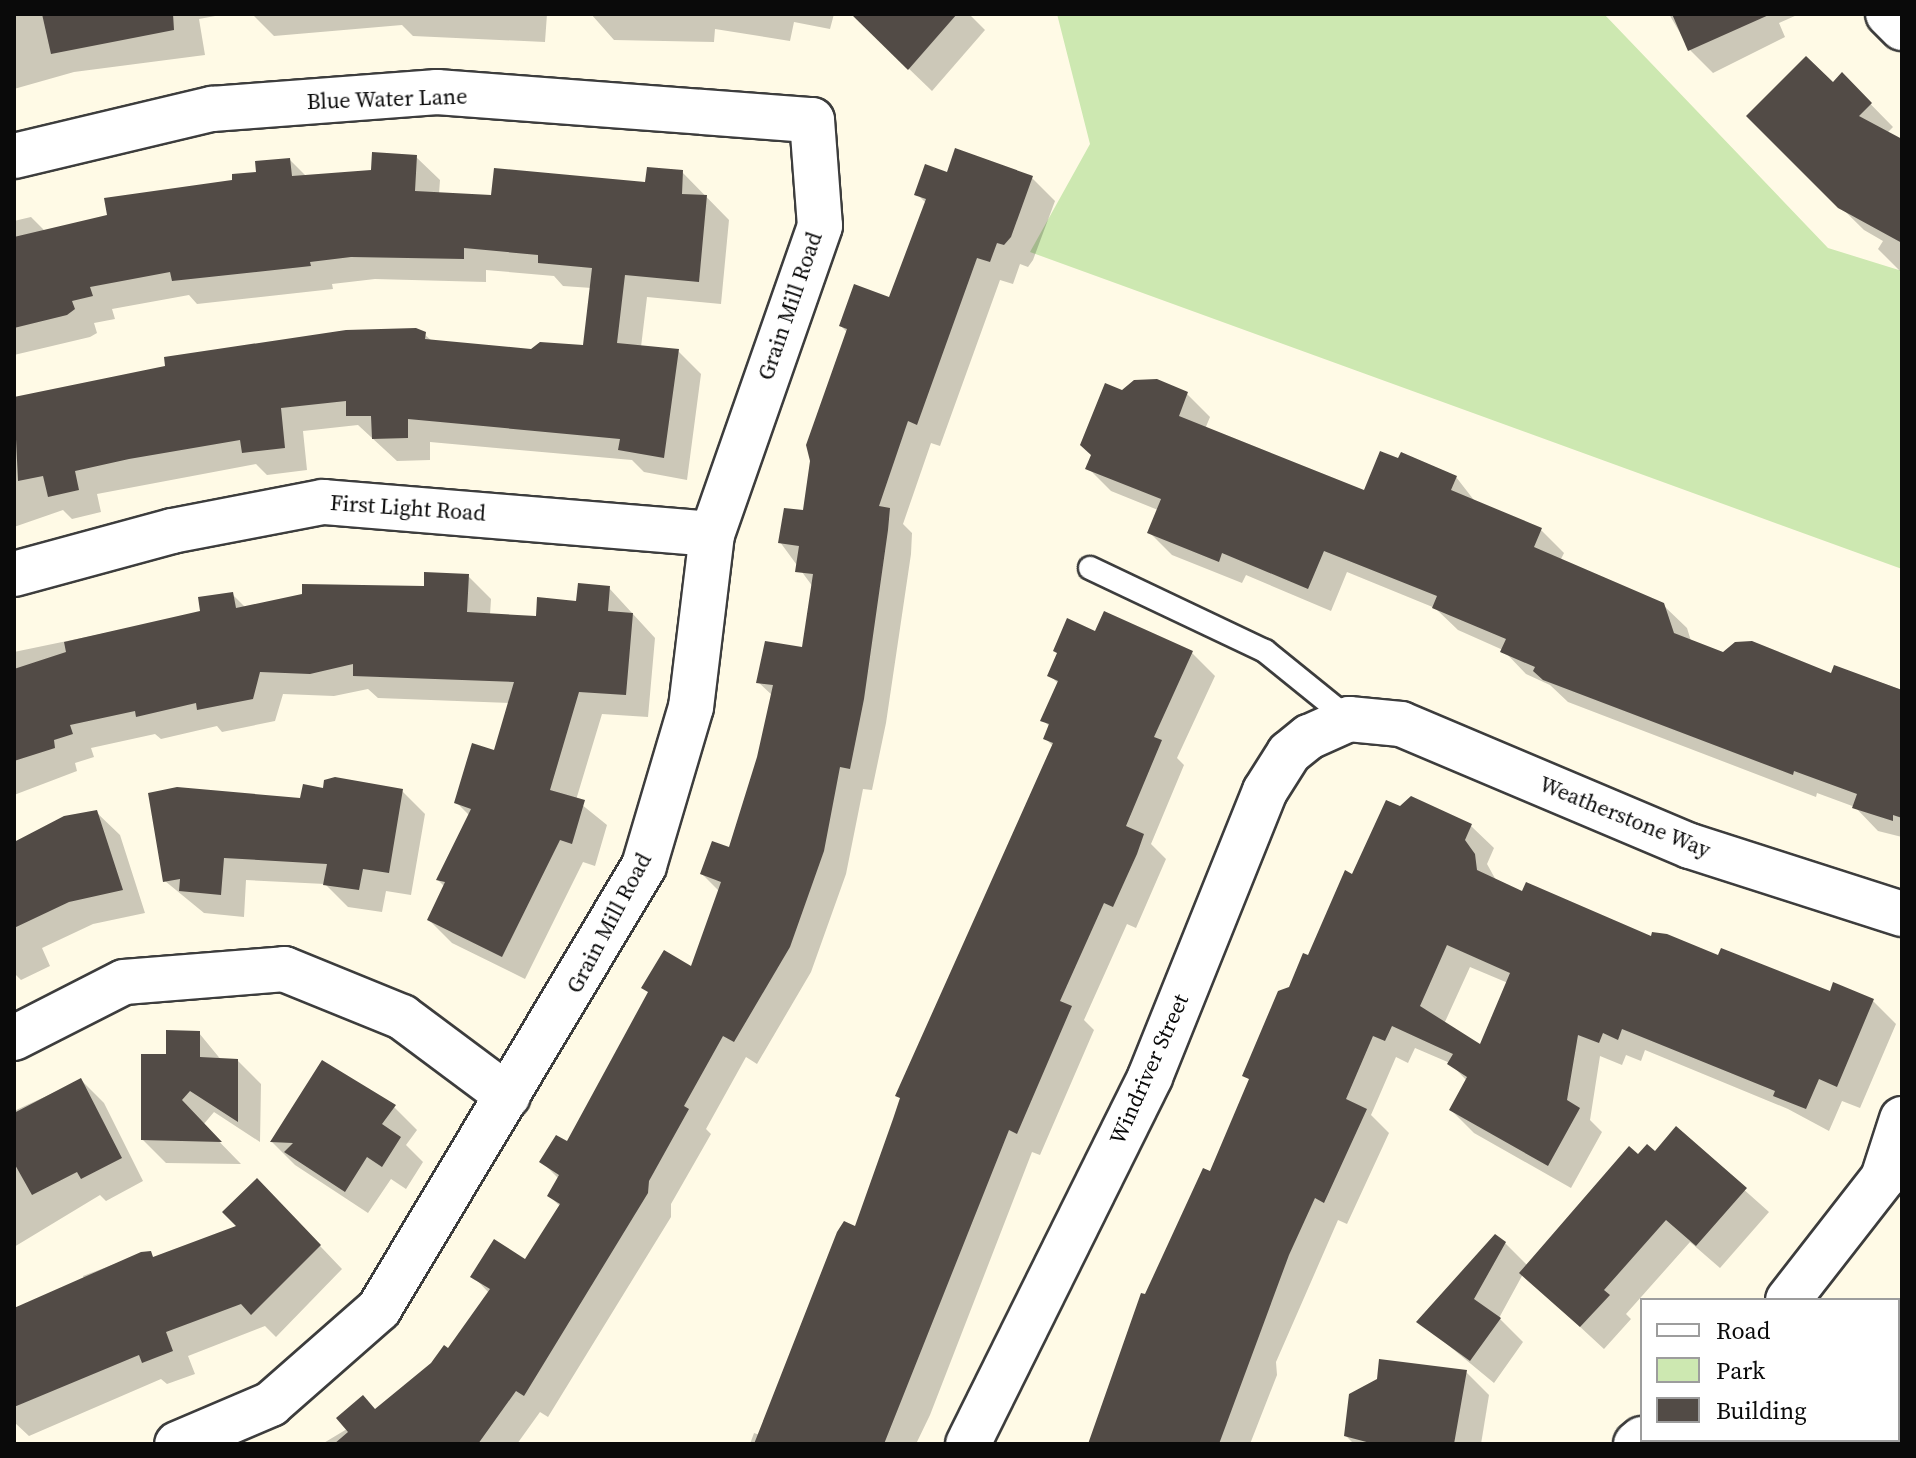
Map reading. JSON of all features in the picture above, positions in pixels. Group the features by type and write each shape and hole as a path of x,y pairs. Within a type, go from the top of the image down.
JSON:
{"street":[{"path":"1888,14 1902,28"},
{"name":"Blue Water Lane","path":"14,156 212,109 437,92 812,120"},
{"name":"Grain Mill Road","path":"177,1444 271,1404 379,1309 644,866 691,707 712,534 820,226 812,120"},
{"name":"First Light Road","path":"14,574 172,531 323,502 712,534"},
{"name":"Weatherstone Way","path":"1349,719 1401,724 1690,846 1902,914"},
{"name":"Windriver Street","path":"968,1444 1150,1077 1265,791 1289,753 1309,737 1349,719"},
{"path":"14,1038 124,982 284,969 402,1017 508,1096"},
{"path":"1790,1298 1883,1178 1902,1119"}],"lane":[{"path":"1090,568 1265,651 1349,719"}],"green space":[{"path":"1057,14 1604,14 1828,248 1902,271 1902,569 1030,252 1090,144"}],"building":[{"path":"42,14 173,14 174,30 51,54"},
{"path":"851,14 957,14 908,70"},
{"path":"1672,14 1771,14 1688,51"},
{"path":"1806,56 1833,82 1842,72 1872,103 1859,116 1902,139 1902,243 1838,208 1746,116"},
{"path":"955,148 1033,176 1011,237 1004,245 997,243 990,262 977,258 917,425 908,421 879,506 890,508 888,530 864,699 850,769 840,767 824,851 790,947 734,1042 723,1036 684,1106 689,1109 649,1181 648,1193 524,1396 516,1391 478,1444 334,1444 348,1432 336,1418 363,1395 375,1409 431,1363 444,1345 448,1348 490,1289 470,1277 494,1239 525,1259 560,1204 547,1196 559,1175 539,1162 556,1135 567,1141 648,992 641,988 664,950 691,966 721,882 700,874 712,841 729,847 757,757 773,685 756,683 765,641 802,647 813,574 795,572 799,546 778,543 784,508 803,510 810,461 806,445 847,329 839,326 854,284 889,297 926,199 914,195 925,164 947,172"},
{"path":"372,152 417,155 415,191 491,195 494,168 645,182 647,167 683,170 682,194 707,195 699,282 625,275 617,343 679,349 664,458 618,450 620,439 408,419 408,438 372,439 371,416 346,416 346,401 281,408 285,448 242,453 240,440 129,459 75,471 79,490 48,497 43,476 18,481 14,397 165,366 164,357 346,330 416,328 426,332 425,339 531,349 540,342 583,345 592,268 538,263 538,255 464,248 464,259 351,257 310,262 311,266 172,281 170,272 90,287 93,296 72,301 75,309 67,315 14,328 14,237 107,215 104,198 232,180 232,174 256,172 255,161 290,158 292,176 371,170"},
{"path":"1157,379 1188,392 1179,416 1364,490 1380,451 1398,458 1401,452 1457,476 1451,490 1542,528 1534,547 1664,603 1674,633 1723,652 1735,642 1752,641 1831,673 1834,665 1902,690 1902,818 1893,815 1893,821 1852,808 1857,794 1794,771 1793,775 1543,680 1533,671 1535,667 1500,652 1506,639 1432,608 1437,596 1324,551 1308,589 1222,553 1219,562 1147,533 1161,499 1085,469 1091,455 1080,445 1105,383 1122,390 1134,380"},
{"path":"424,572 469,574 467,612 536,616 537,597 576,601 578,583 610,586 608,611 633,613 626,695 579,692 550,790 585,800 572,844 560,840 502,957 427,920 445,882 436,880 471,809 454,803 472,743 494,750 514,682 353,676 353,664 310,674 260,672 253,699 197,710 196,703 136,717 135,711 70,725 73,734 54,740 55,748 14,761 14,669 66,652 64,642 200,611 198,597 233,592 236,608 302,594 302,584 424,586"},
{"path":"1104,611 1193,651 1154,737 1162,740 1126,826 1144,834 1137,854 1113,907 1104,903 1060,1001 1072,1006 1017,1134 1009,1130 884,1444 754,1444 837,1232 844,1221 855,1226 900,1098 895,1096 1053,743 1043,739 1049,724 1040,721 1058,681 1047,676 1057,653 1053,651 1067,618 1095,631"},
{"path":"335,777 403,789 389,873 363,869 359,890 323,885 327,864 224,858 221,895 179,891 180,879 163,882 148,793 177,787 300,798 303,784 323,788 324,780"},
{"path":"1411,796 1472,824 1465,840 1475,854 1477,870 1522,891 1526,882 1651,936 1652,932 1667,934 1718,955 1721,948 1830,991 1833,982 1874,999 1837,1087 1819,1079 1806,1109 1773,1096 1775,1091 1622,1029 1618,1040 1603,1033 1599,1043 1578,1035 1567,1100 1580,1108 1548,1166 1449,1110 1467,1077 1447,1064 1453,1054 1392,1026 1385,1041 1373,1036 1346,1099 1367,1109 1324,1203 1315,1198 1289,1255 1219,1444 1088,1444 1141,1293 1145,1294 1203,1168 1210,1171 1249,1079 1242,1076 1278,991 1289,987 1303,953 1308,955 1345,870 1352,874 1386,800 1400,806","holes":["1447,945 1510,973 1480,1044 1420,1006"]},
{"path":"97,810 123,890 69,902 14,928 14,842 64,816"},
{"path":"166,1030 200,1031 200,1057 238,1059 238,1122 190,1091 182,1100 222,1142 141,1140 141,1054 166,1054"},
{"path":"322,1060 396,1105 382,1124 401,1137 382,1167 367,1157 345,1192 284,1152 293,1143 270,1142"},
{"path":"81,1078 122,1158 81,1179 77,1172 32,1195 14,1163 14,1113"},
{"path":"1676,1126 1747,1188 1696,1246 1666,1220 1604,1290 1610,1295 1580,1327 1519,1273 1629,1146 1638,1154 1647,1144 1655,1151"},
{"path":"257,1178 321,1245 251,1315 241,1304 166,1332 173,1351 142,1363 139,1355 14,1407 14,1308 141,1252 151,1251 153,1257 236,1226 222,1212"},
{"path":"1495,1234 1506,1242 1474,1299 1501,1318 1470,1361 1416,1322"},
{"path":"1379,1359 1467,1370 1454,1444 1374,1444 1344,1436 1349,1394 1377,1379"}]}
